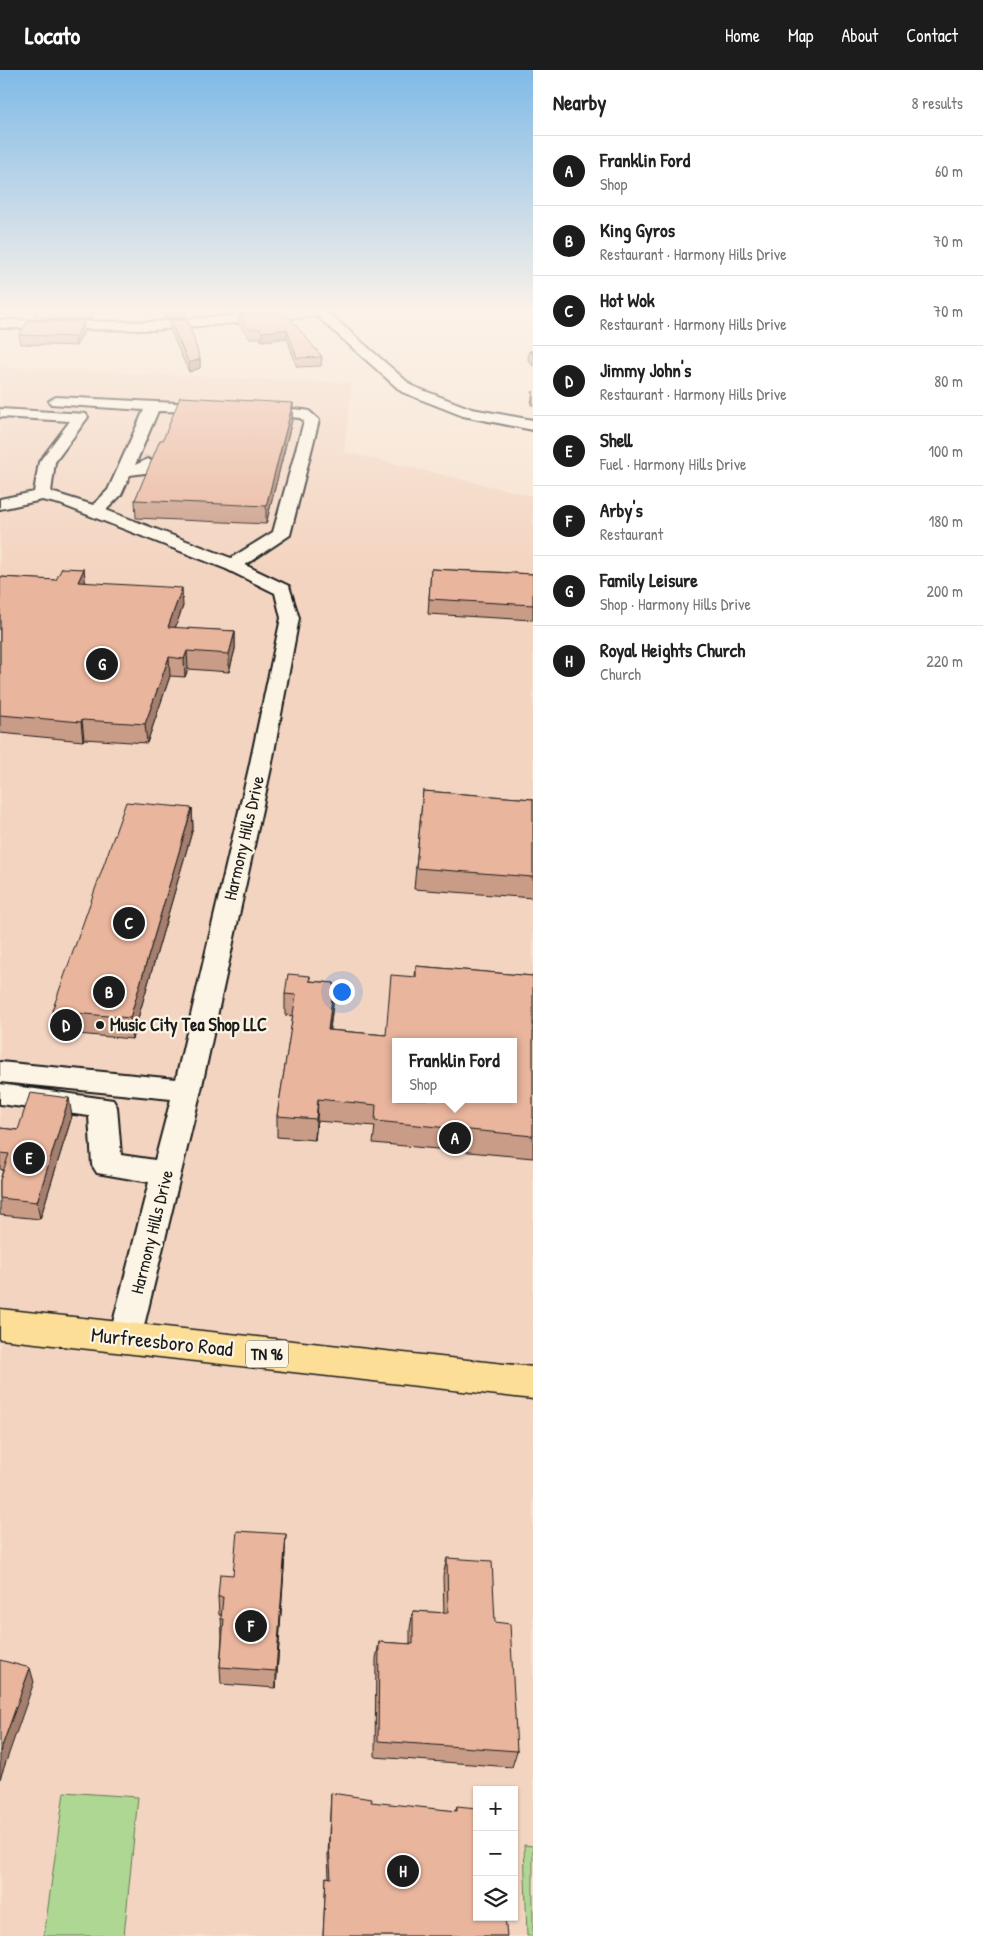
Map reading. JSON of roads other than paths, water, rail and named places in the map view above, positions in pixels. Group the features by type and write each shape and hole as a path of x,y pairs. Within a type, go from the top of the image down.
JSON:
{"highway":[{"name":"Murfreesboro Road","path":"0,1324 533,1383"}],"street":[{"path":"424,396 468,412 533,425"},
{"path":"45,400 86,410"},
{"path":"95,512 115,492 153,406"},
{"path":"0,413 153,406 304,414 312,420 281,536 232,564"},
{"path":"0,504 42,495 47,462 86,410"},
{"path":"124,471 146,468 152,453 135,446"},
{"name":"Harmony Hills Drive","path":"42,495 65,500 232,564 283,590 290,618 260,768 187,1090 125,1338"},
{"path":"0,1072 108,1095"},
{"path":"0,1094 108,1095 187,1090"},
{"path":"108,1095 107,1165 166,1174"}],"tunnel":[{"path":"148,464 151,457"}],"place":[{"name":"Family Leisure","path":"102,664"},
{"name":"Hot Wok","path":"129,923"},
{"name":"King Gyros","path":"109,992"},
{"name":"Jimmy John's","path":"66,1025"},
{"name":"Music City Tea Shop LLC","path":"100,1025"},
{"name":"Franklin Ford","path":"455,1138"},
{"name":"Shell","path":"29,1158"},
{"name":"Arby's","path":"251,1626"},
{"name":"Royal Heights Church","path":"403,1871"}]}
